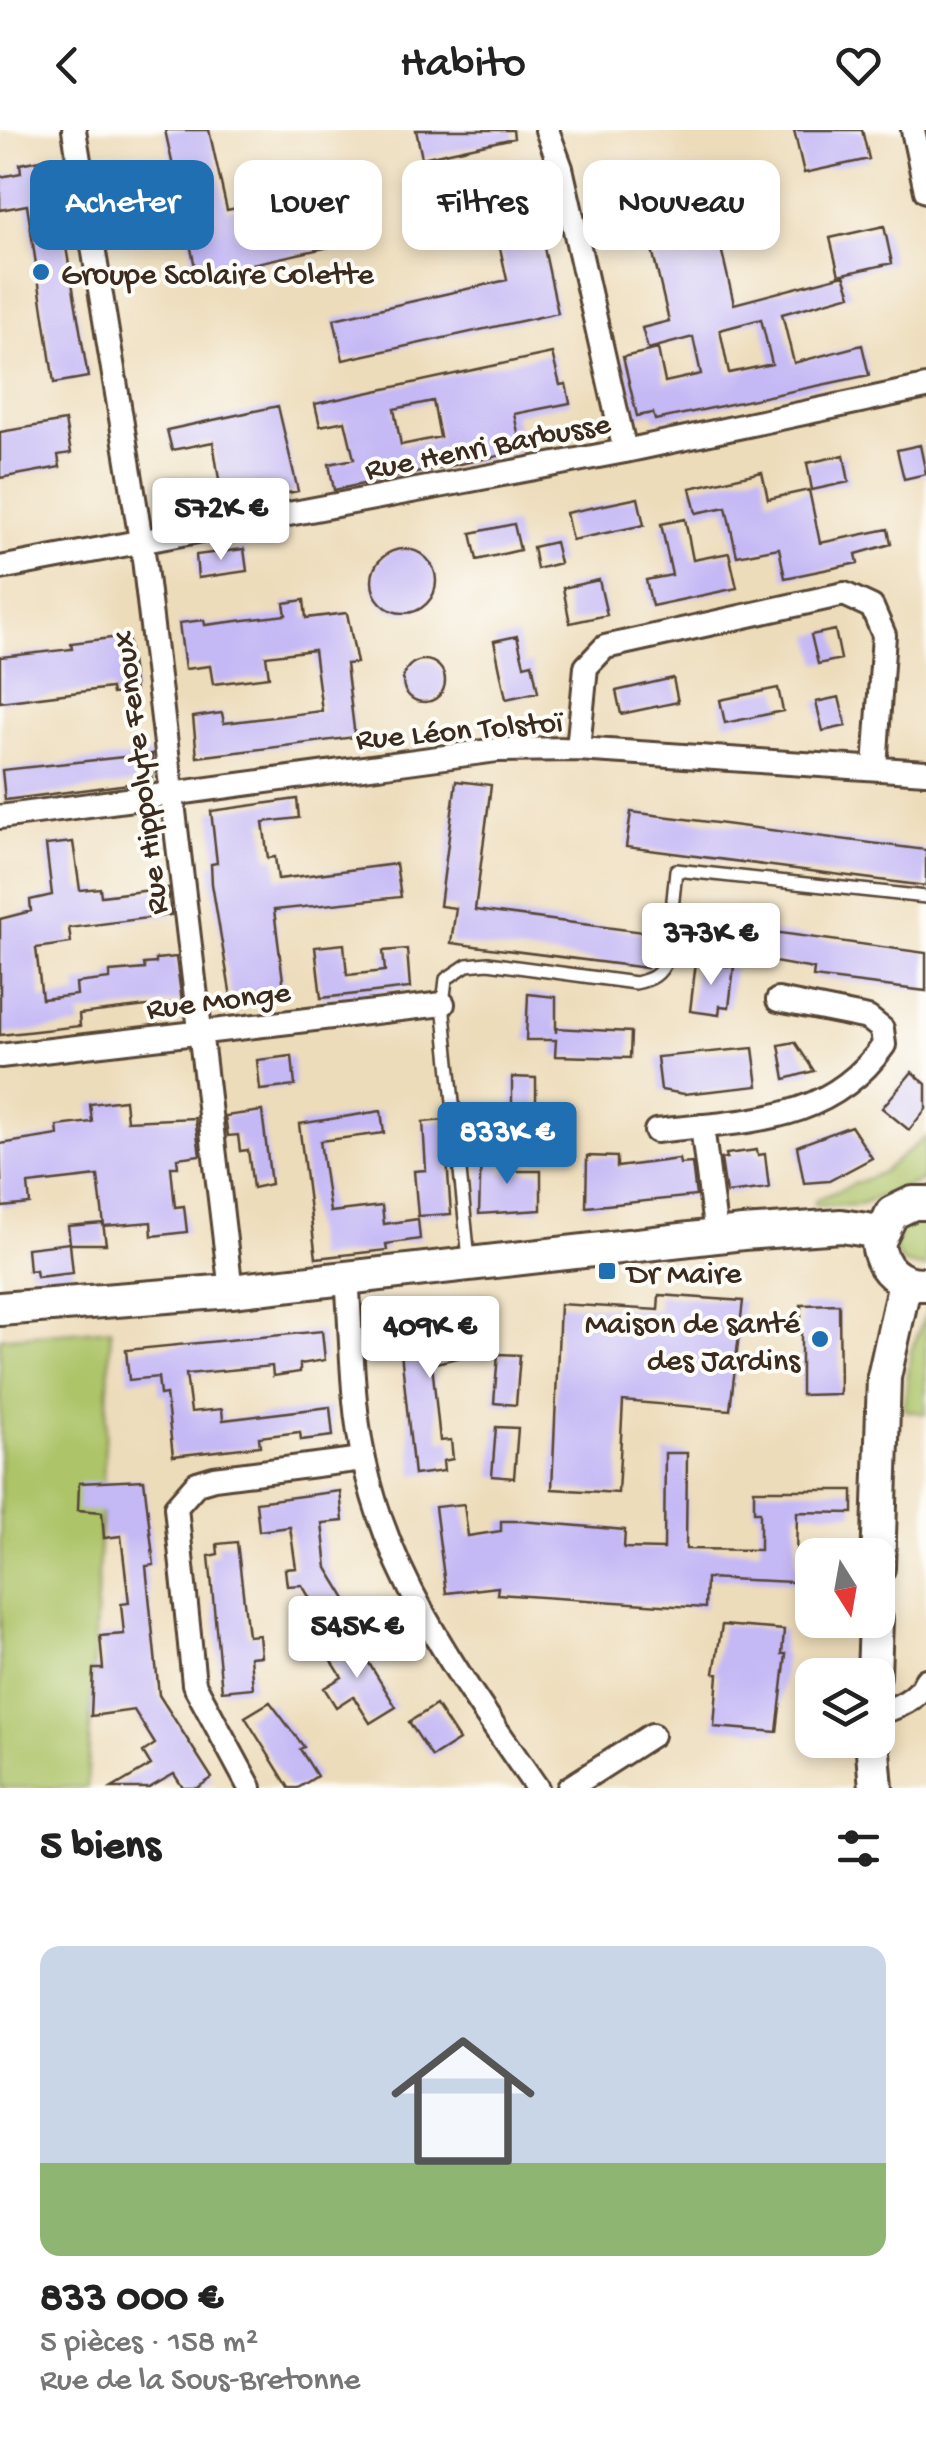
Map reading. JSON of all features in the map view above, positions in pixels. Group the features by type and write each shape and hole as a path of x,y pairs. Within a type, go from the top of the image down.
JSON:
{"street":[{"name":"Rue Hippolyte Fenoux","path":"74,130 142,544 230,1291"},
{"path":"547,130 561,168 626,451"},
{"path":"914,130 926,192"},
{"name":"Rue Henri Barbusse","path":"0,568 626,451 926,387"},
{"path":"578,749 586,666 605,647 844,594 872,607 884,635 876,768"},
{"name":"Rue Léon Tolstoï","path":"0,816 497,750 578,749 926,772"},
{"path":"656,1131 799,1110 831,1099 864,1074 884,1045 882,1029 868,1018 778,1000"},
{"name":"Rue Monge","path":"0,1056 444,1004"},
{"path":"702,1126 716,1236"},
{"path":"879,1538 884,1377 916,1283 884,1264 880,1232 892,1213 913,1203 926,1203"},
{"path":"0,1309 230,1291 716,1236 841,1226 880,1232"},
{"path":"347,1278 363,1459 392,1556 436,1640 537,1788"},
{"path":"244,1787 194,1684 176,1507 198,1483 214,1478 363,1459"},
{"path":"895,1707 922,1689 926,1680"},
{"path":"569,1788 652,1735"},
{"path":"874,1758 876,1788"}],"lane":[{"path":"470,1265 444,1004 446,979 467,965 488,963 635,983 648,981 662,970 666,960 676,870 926,898"}],"green space":[{"path":"926,1137 923,1180 857,1205 815,1206 815,1200 881,1173"},
{"path":"914,1220 926,1221 926,1268 903,1263 895,1250 901,1228"},
{"path":"926,1313 926,1414 904,1410 911,1351"},
{"path":"111,1329 87,1788 0,1788 0,1338"}],"building":[{"path":"165,130 209,130 227,210 234,209 234,250 316,250 197,276 191,250 214,250 214,160 172,160"},
{"path":"416,130 513,130 514,138 422,158"},
{"path":"794,130 862,130 869,159 804,173"},
{"path":"30,162 30,225 27,205 0,210 0,177 21,173 20,164"},
{"path":"884,226 892,263 839,275 830,238"},
{"path":"34,250 67,250 88,377 54,383"},
{"path":"500,250 544,250 558,313 343,360 334,319 507,280"},
{"path":"652,250 722,250 734,304 844,275 851,295 782,314 794,363 862,345 869,375 655,420 653,413 637,416 623,357 658,349 665,382 701,374 693,337 648,349 642,328 669,321","holes":["761,319 772,364 729,373 720,330"]},
{"path":"552,353 560,385 566,384 570,403 514,414 522,451 334,490 329,464 354,459 345,421 320,426 315,404","holes":["433,401 440,437 401,445 394,409"]},
{"path":"278,406 298,491 278,495 280,500 224,511 213,442 172,450 167,430"},
{"path":"65,421 71,453 58,455 60,467 0,478 0,432"},
{"path":"920,445 926,474 904,479 897,450"},
{"path":"844,455 849,482 812,490 807,463"},
{"path":"762,472 768,499 809,490 820,543 888,529 891,544 856,554 858,563 785,578 779,548 737,556 726,507 696,513 690,488"},
{"path":"638,498 644,525 572,540 566,513"},
{"path":"685,519 693,560 729,553 737,588 652,606 646,580 672,575 661,524"},
{"path":"514,524 520,550 477,560 471,533"},
{"path":"555,542 560,563 537,569 533,547"},
{"path":"244,549 247,571 198,578 196,555"},
{"path":"404,549 427,558 436,581 427,604 404,613 381,604 372,581 381,558"},
{"path":"599,580 607,615 570,623 563,588"},
{"path":"304,600 306,618 347,613 357,663 346,664 355,737 197,757 193,717 222,713 224,723 322,711 314,650 266,656 269,677 213,684 210,666 185,669 179,623 204,620 205,625 286,615 284,603"},
{"path":"835,630 841,659 818,664 811,635"},
{"path":"128,636 135,692 112,694 111,688 0,702 0,657 72,649 71,643"},
{"path":"517,636 524,665 532,663 538,692 506,699 494,641"},
{"path":"424,660 439,666 445,681 439,696 424,702 409,696 403,681 409,666"},
{"path":"673,678 678,702 621,714 616,691"},
{"path":"778,688 783,711 725,723 720,700"},
{"path":"839,697 846,726 823,731 816,702"},
{"path":"152,754 152,781 5,800 2,770"},
{"path":"456,781 491,785 475,910 651,933 647,968 451,943 456,908 440,906"},
{"path":"297,799 299,818 263,822 268,858 275,857 278,879 396,864 401,897 274,910 284,988 231,997 212,884 211,864 217,863 211,811"},
{"path":"631,812 926,850 926,886 626,847"},
{"path":"73,842 80,890 100,888 101,896 168,888 171,915 69,928 71,943 36,948 42,999 77,995 76,983 110,979 110,972 145,969 144,964 156,963 156,959 176,957 182,1002 79,1014 80,1026 0,1035 0,919 31,911 30,900 52,895 46,845"},
{"path":"751,929 926,953 926,991 813,977 814,969 747,957"},
{"path":"344,944 347,975 385,971 383,951 407,949 410,988 321,998 315,947"},
{"path":"696,962 734,967 729,1007 720,1006 719,1015 690,1011"},
{"path":"528,994 556,997 556,1028 631,1032 630,1058 555,1056 556,1040 526,1040"},
{"path":"795,1042 814,1071 785,1079 779,1045"},
{"path":"753,1048 758,1086 684,1094 661,1090 657,1057"},
{"path":"292,1056 295,1086 260,1090 257,1060"},
{"path":"912,1072 926,1084 926,1109 909,1130 882,1108"},
{"path":"512,1077 536,1078 536,1113 512,1112"},
{"path":"125,1100 127,1121 195,1118 200,1155 177,1158 178,1167 171,1167 175,1207 184,1206 187,1232 152,1236 151,1222 104,1226 98,1176 28,1184 30,1204 2,1207 0,1144 58,1135 57,1126 92,1122 90,1104"},
{"path":"262,1111 271,1184 253,1188 248,1150 240,1151 238,1135 228,1136 225,1116"},
{"path":"381,1111 384,1133 320,1141 330,1212 382,1206 384,1224 418,1219 420,1239 386,1244 387,1250 316,1258 299,1124"},
{"path":"444,1120 451,1214 418,1216 414,1171 426,1170 423,1122"},
{"path":"851,1126 872,1158 829,1181 804,1183 797,1146"},
{"path":"757,1150 758,1155 765,1154 769,1188 726,1193 721,1159 727,1158 726,1154"},
{"path":"481,1151 501,1151 501,1171 541,1171 541,1210 479,1214"},
{"path":"587,1156 617,1157 617,1167 679,1159 680,1164 692,1163 696,1196 586,1207"},
{"path":"103,1223 106,1244 70,1244 73,1273 37,1277 36,1270 29,1271 27,1248 70,1243 68,1226"},
{"path":"659,1295 743,1301 730,1410 623,1401 618,1493 552,1489 560,1304 658,1310"},
{"name":"Maison de santé des Jardins","path":"839,1304 840,1394 801,1395 801,1305"},
{"path":"479,1315 481,1343 460,1346 461,1357 432,1364 440,1441 451,1440 453,1459 443,1461 444,1471 414,1475 401,1352 395,1353 392,1324"},
{"path":"322,1331 325,1360 300,1364 300,1372 273,1376 272,1366 186,1374 191,1412 222,1409 223,1420 330,1407 333,1436 301,1440 300,1432 259,1437 260,1446 173,1456 166,1394 160,1395 158,1377 129,1380 126,1350"},
{"path":"498,1354 520,1355 516,1405 494,1403"},
{"path":"496,1427 518,1428 514,1478 492,1476"},
{"path":"665,1453 687,1453 686,1549 760,1550 760,1512 754,1512 754,1490 853,1490 853,1513 797,1512 795,1582 706,1578 705,1608 497,1594 498,1587 446,1593 435,1507 464,1504 468,1536 501,1531 501,1521 521,1521 625,1530 624,1548 664,1549"},
{"path":"144,1480 154,1565 146,1566 159,1695 212,1778 197,1788 183,1788 174,1774 149,1788 112,1788 151,1765 143,1752 155,1744 134,1710 91,1716 93,1669 103,1669 100,1636 124,1634 121,1604 129,1603 121,1536 104,1538 102,1512 78,1510 79,1483"},
{"path":"340,1491 343,1521 322,1523 327,1568 352,1609 326,1625 302,1585 287,1586 285,1569 296,1568 290,1527 259,1531 256,1502"},
{"path":"237,1542 248,1636 259,1635 261,1656 250,1657 253,1688 222,1691 209,1556 218,1554 217,1544"},
{"path":"722,1625 784,1630 782,1654 786,1654 777,1732 714,1727 718,1674 714,1673"},
{"path":"351,1634 396,1707 370,1723 353,1696 336,1707 324,1688 342,1677 325,1650"},
{"path":"270,1702 304,1747 300,1749 317,1776 298,1788 289,1788 245,1717"},
{"path":"436,1705 459,1740 432,1757 409,1722"}],"place":[{"name":"Groupe Scolaire Colette","path":"41,272"},
{"name":"Dr Maire","path":"607,1271"},
{"name":"Maison de santé des Jardins","path":"820,1339"}]}
